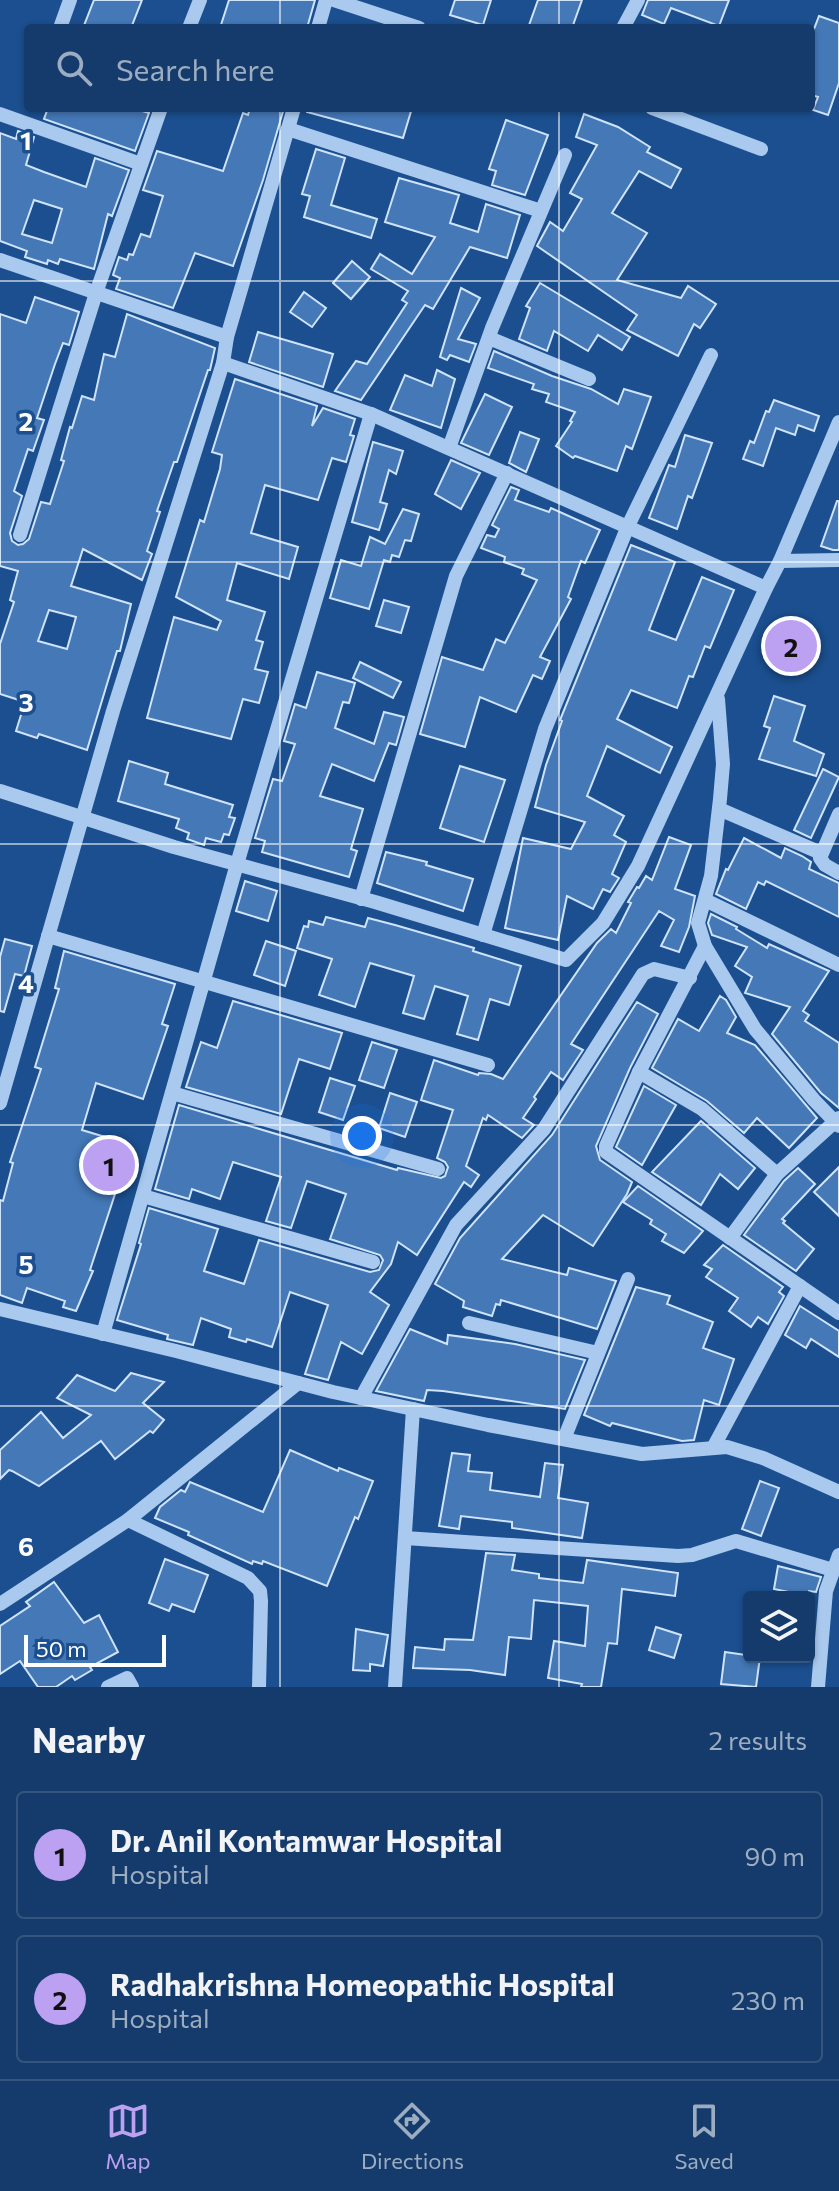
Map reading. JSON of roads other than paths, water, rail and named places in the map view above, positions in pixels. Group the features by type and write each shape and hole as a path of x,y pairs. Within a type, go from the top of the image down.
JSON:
{"street":[{"path":"61,24 70,0"},
{"path":"191,24 200,0"},
{"path":"319,24 326,0"},
{"path":"334,0 407,24"},
{"path":"625,24 638,0"},
{"path":"24,123 28,112"},
{"path":"20,535 96,293 160,112"},
{"path":"0,1103 82,819 223,363 227,337 293,112"},
{"path":"663,112 761,149"},
{"path":"0,114 141,164"},
{"path":"288,129 541,211"},
{"path":"449,448 489,338 565,155"},
{"path":"0,260 227,337"},
{"path":"489,338 589,379"},
{"path":"483,935 545,729 628,526 711,355"},
{"path":"223,363 371,414 766,588"},
{"path":"103,1334 237,864 371,414"},
{"path":"0,791 82,819 566,960 603,923 638,866 780,561 839,422"},
{"path":"361,899 456,576 507,473"},
{"path":"780,561 839,560"},
{"path":"718,697 723,764 711,876 698,923 705,946 755,1029 814,1100 838,1122 777,1174 730,1238"},
{"path":"719,809 821,853"},
{"path":"839,814 820,858 839,873"},
{"path":"705,900 839,965"},
{"path":"48,936 488,1065"},
{"path":"705,946 639,1072 606,1152 839,1313"},
{"path":"361,1398 459,1222 544,1129 643,974 660,970 690,978"},
{"path":"639,1072 702,1109 777,1174"},
{"path":"172,1093 438,1169"},
{"path":"143,1196 373,1262"},
{"path":"564,1439 628,1279"},
{"path":"713,1448 800,1286"},
{"path":"0,1309 361,1398 642,1454 727,1447 763,1458 839,1492"},
{"path":"469,1323 598,1353"},
{"path":"0,1604 128,1520 298,1383"},
{"path":"395,1687 413,1409"},
{"path":"128,1520 255,1583 261,1601 259,1687"},
{"path":"405,1538 678,1556 692,1555 736,1541 833,1570"},
{"path":"818,1687 826,1591 839,1555"},
{"path":"108,1687 127,1678 132,1687"}],"place":[{"name":"Radhakrishna Homeopathic Hospital","path":"791,646"},
{"name":"Dr. Anil Kontamwar Hospital","path":"109,1165"}]}
